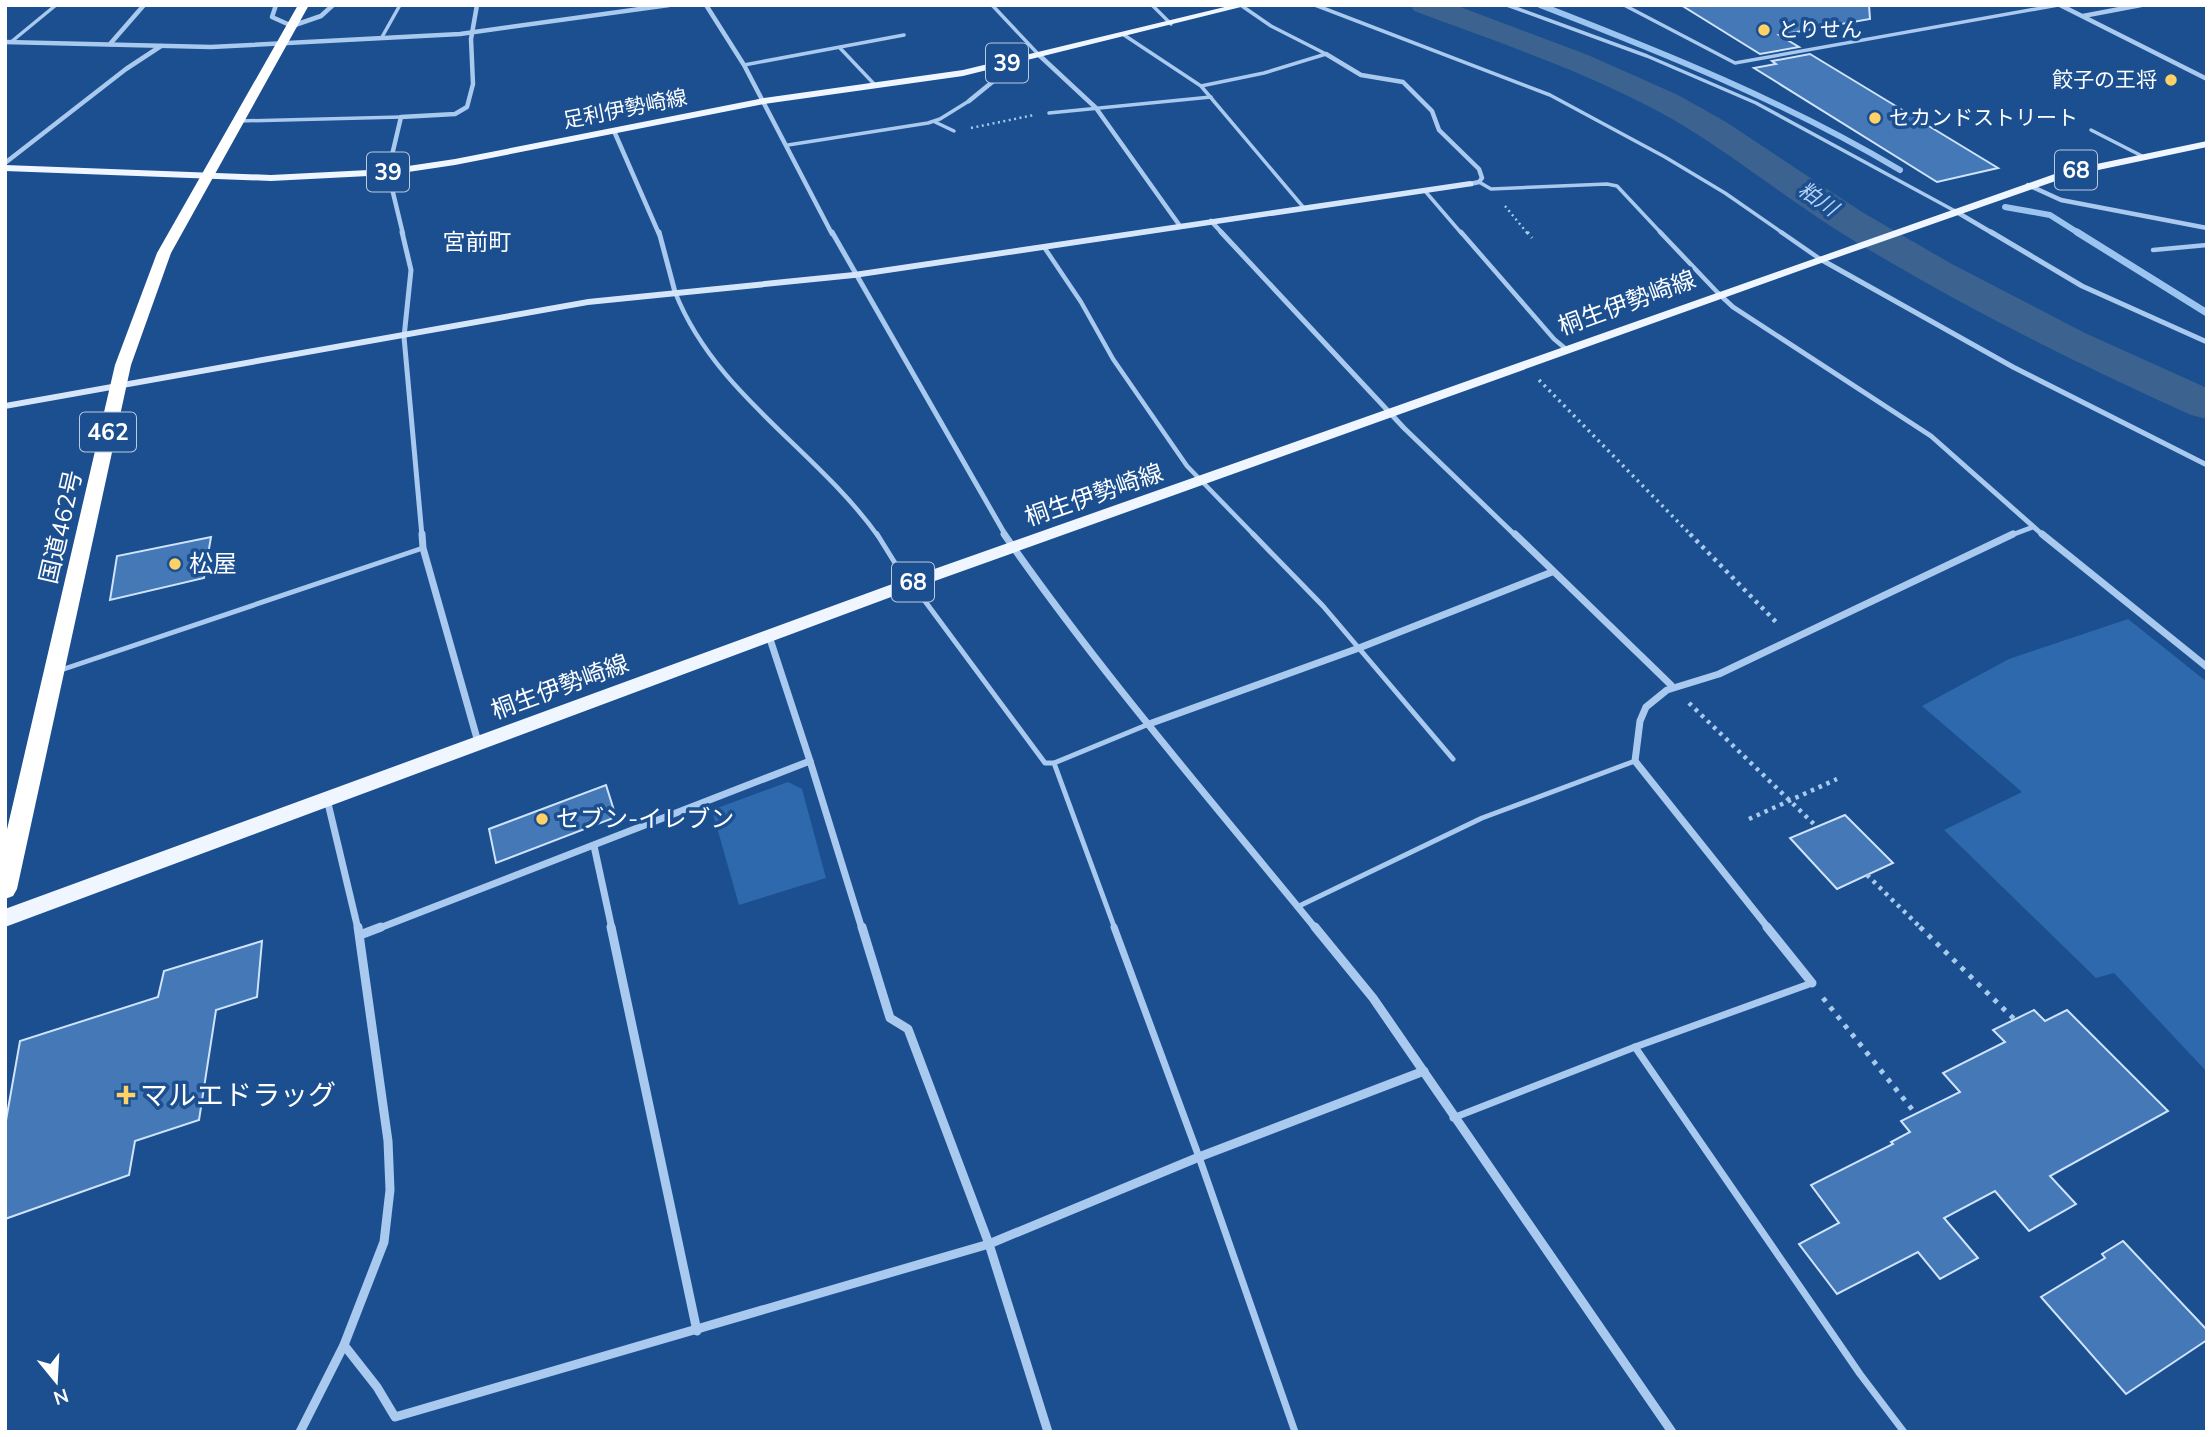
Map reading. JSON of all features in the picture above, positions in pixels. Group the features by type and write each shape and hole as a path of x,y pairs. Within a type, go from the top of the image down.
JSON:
{"highway":[{"name":"国道462号","path":"5,888 118,386 152,282 206,176 304,5"}],"main road":[{"name":"足利伊勢崎線","path":"5,166 296,178 388,172 765,101 987,68 1243,6"},
{"name":"桐生伊勢崎線","path":"5,918 910,583 1200,482 2028,185 2067,173 2207,144"}],"street":[{"path":"110,45 144,5"},
{"path":"276,5 272,17 292,26 321,16 333,5"},
{"path":"477,5 472,33 473,83 467,107 455,114 401,117 388,172 411,270 404,337 423,548 478,741"},
{"path":"5,42 211,47 472,33 670,5"},
{"path":"706,5 765,101 854,275 1000,528 1036,580 1149,724 1373,998 1453,1118 1672,1432"},
{"path":"2059,5 2207,79"},
{"path":"2082,16 2141,5"},
{"path":"5,166 126,69 163,45"},
{"path":"5,406 404,337 588,302 854,275 1425,191 1474,183 1483,174 1439,130 1432,111 1403,82 1362,75 1326,54"},
{"path":"1040,55 1097,108 1180,226"},
{"path":"969,101 996,79 987,68"},
{"path":"614,131 657,226 675,292"},
{"path":"2028,185 2076,203 2207,228"},
{"path":"1952,212 2082,286 2207,342"},
{"path":"1211,221 1390,412 1671,685"},
{"path":"1822,258 2001,361 2207,465"},
{"path":"1719,294 1733,307 1931,436 2033,527 2207,667"},
{"path":"1812,984 1635,761 1635,730 1654,698 1671,685 1719,674 2033,527"},
{"path":"1149,724 1359,648 1552,572"},
{"path":"768,635 890,1018 908,1029 989,1244 1048,1432"},
{"path":"360,935 810,761"},
{"path":"300,1432 344,1345 384,1242 390,1190 388,1140 360,935 327,798"},
{"path":"594,846 697,1331"},
{"path":"344,1345 377,1387 395,1417 989,1244 1199,1157 1424,1071"}],"lane":[{"path":"11,42 56,5"},
{"path":"382,37 400,5"},
{"path":"992,5 1040,55"},
{"path":"1152,5 1171,24"},
{"path":"1315,5 1550,95 1677,164 1822,258"},
{"path":"1507,5 1647,56 1756,103 1802,125 1952,212"},
{"path":"1623,5 1735,62 2059,5"},
{"path":"1243,6 1271,26 1326,54"},
{"path":"744,65 904,35"},
{"path":"1124,35 1201,86 1304,208"},
{"path":"839,48 876,86"},
{"path":"1201,86 1264,73 1326,54"},
{"path":"1049,113 1211,97"},
{"path":"788,145 935,121 969,101"},
{"path":"238,122 401,117"},
{"path":"935,121 954,131"},
{"path":"2091,130 2142,156"},
{"path":"1474,183 1491,189 1607,184 1617,186 1719,294"},
{"path":"1425,191 1554,339 1566,349"},
{"path":"2153,250 2207,245"},
{"path":"1044,247 1082,302 1113,359 1200,482 1323,606 1453,759"},
{"path":"675,292 681,315 703,347 860,510 910,583 1045,763 1054,762 1149,724"},
{"path":"53,672 423,548"},
{"path":"1297,907 1482,818 1635,761"},
{"path":"1054,762 1199,1157 1295,1432"},
{"path":"1453,1118 1635,1047 1812,984"},
{"path":"1635,1047 1852,1362 1904,1432"}],"path":[{"path":"954,131 1049,113"},
{"path":"1491,189 1532,238"},
{"path":"1537,378 1794,639"},
{"path":"1671,685 1817,827"},
{"path":"1749,819 1837,779"},
{"path":"1867,875 2015,1020"},
{"path":"1812,984 1915,1113"}],"shaded area":[{"path":"2128,619 2207,682 2207,1072 2114,973 2096,978 1944,830 2022,792 1922,706 2009,659"},
{"path":"788,782 802,789 826,878 739,905 712,810"}],"building":[{"name":"とりせん","path":"1681,5 1869,5 1870,19 1779,35 1799,47 1760,54"},
{"name":"セカンドストリート","path":"1810,54 1998,168 1937,182 1754,68 1776,64 1772,61"},
{"path":"211,537 204,578 110,600 117,556"},
{"path":"606,785 616,817 496,863 489,829"},
{"path":"1845,815 1893,863 1837,889 1790,838"},
{"path":"262,941 257,997 216,1010 199,1120 135,1141 129,1175 5,1219 5,1126 20,1041 158,997 164,971"},
{"path":"2034,1010 2045,1021 2067,1010 2168,1111 2050,1176 2076,1204 2029,1231 1995,1191 1944,1218 1978,1258 1940,1279 1918,1252 1837,1294 1799,1244 1839,1223 1811,1185 1893,1144 1891,1142 1910,1132 1901,1121 1960,1092 1943,1073 2005,1042 1993,1030"},
{"path":"2123,1241 2207,1330 2207,1340 2126,1394 2041,1297 2105,1258 2102,1254"}],"waterway":[{"name":"粕川","path":"1425,5 1577,62 1666,102 1713,129 1848,220 1935,271 2070,342 2207,405"},
{"path":"1540,5 1633,41 1769,101 1900,170"},
{"path":"2005,207 2050,215 2080,234"},
{"path":"2077,232 2207,313"}],"place":[{"name":"とりせん","path":"1764,30"},
{"name":"餃子の王将","path":"2171,80"},
{"name":"セカンドストリート","path":"1875,118"},
{"name":"松屋","path":"175,564"},
{"name":"セブン-イレブン","path":"542,819"},
{"name":"マルエドラッグ","path":"126,1095"}],"district":[{"name":"宮前町","path":"477,242"}]}
